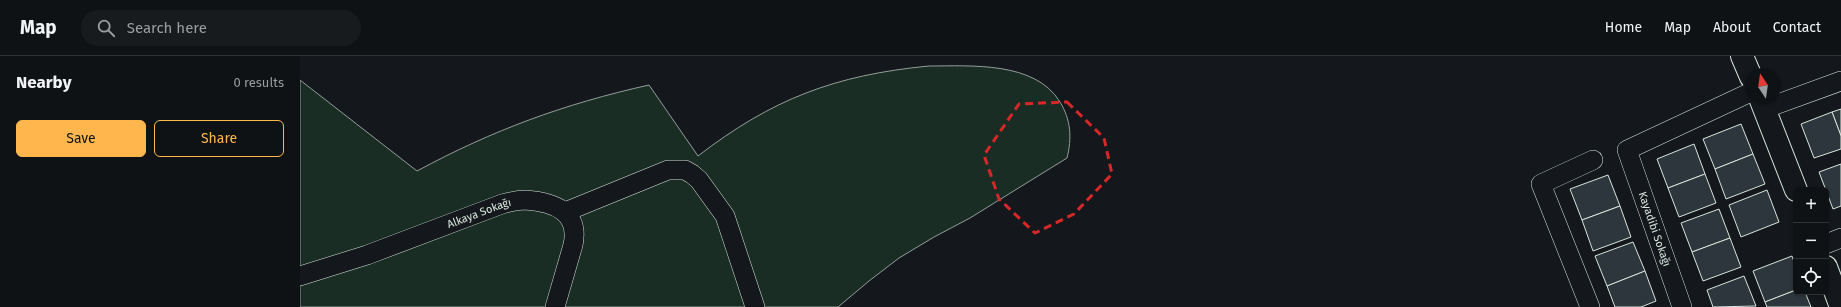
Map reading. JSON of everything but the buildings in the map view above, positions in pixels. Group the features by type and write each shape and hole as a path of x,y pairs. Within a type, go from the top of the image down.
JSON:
{"street":[{"path":"1742,56 1747,68"},
{"path":"1781,98 1841,81"},
{"name":"Kayadibi Sokağı","path":"1682,307 1627,150 1745,95"},
{"path":"1762,104 1795,187"},
{"path":"1590,307 1542,184 1593,160"},
{"path":"555,307 575,236 572,223 565,212 668,170 685,170 698,180 725,216 755,307"},
{"name":"Alkaya Sokağı","path":"300,276 367,255 502,204 525,200 548,204 565,212"},
{"path":"1829,243 1841,238"},
{"path":"1829,275 1841,307"}],"highlighted area":[{"path":"1067,102 1104,138 1112,174 1074,214 1035,233 999,199 984,155 1019,104"}],"green space":[{"path":"929,66 964,66 1001,69 1019,73 1035,79 1049,89 1064,109 1070,129 1070,143 1067,158 970,218 899,258 838,307 300,307 300,80 417,171 473,143 530,120 618,92 649,85 698,156 725,136 752,119 806,93 834,83 864,76 895,70"}]}
